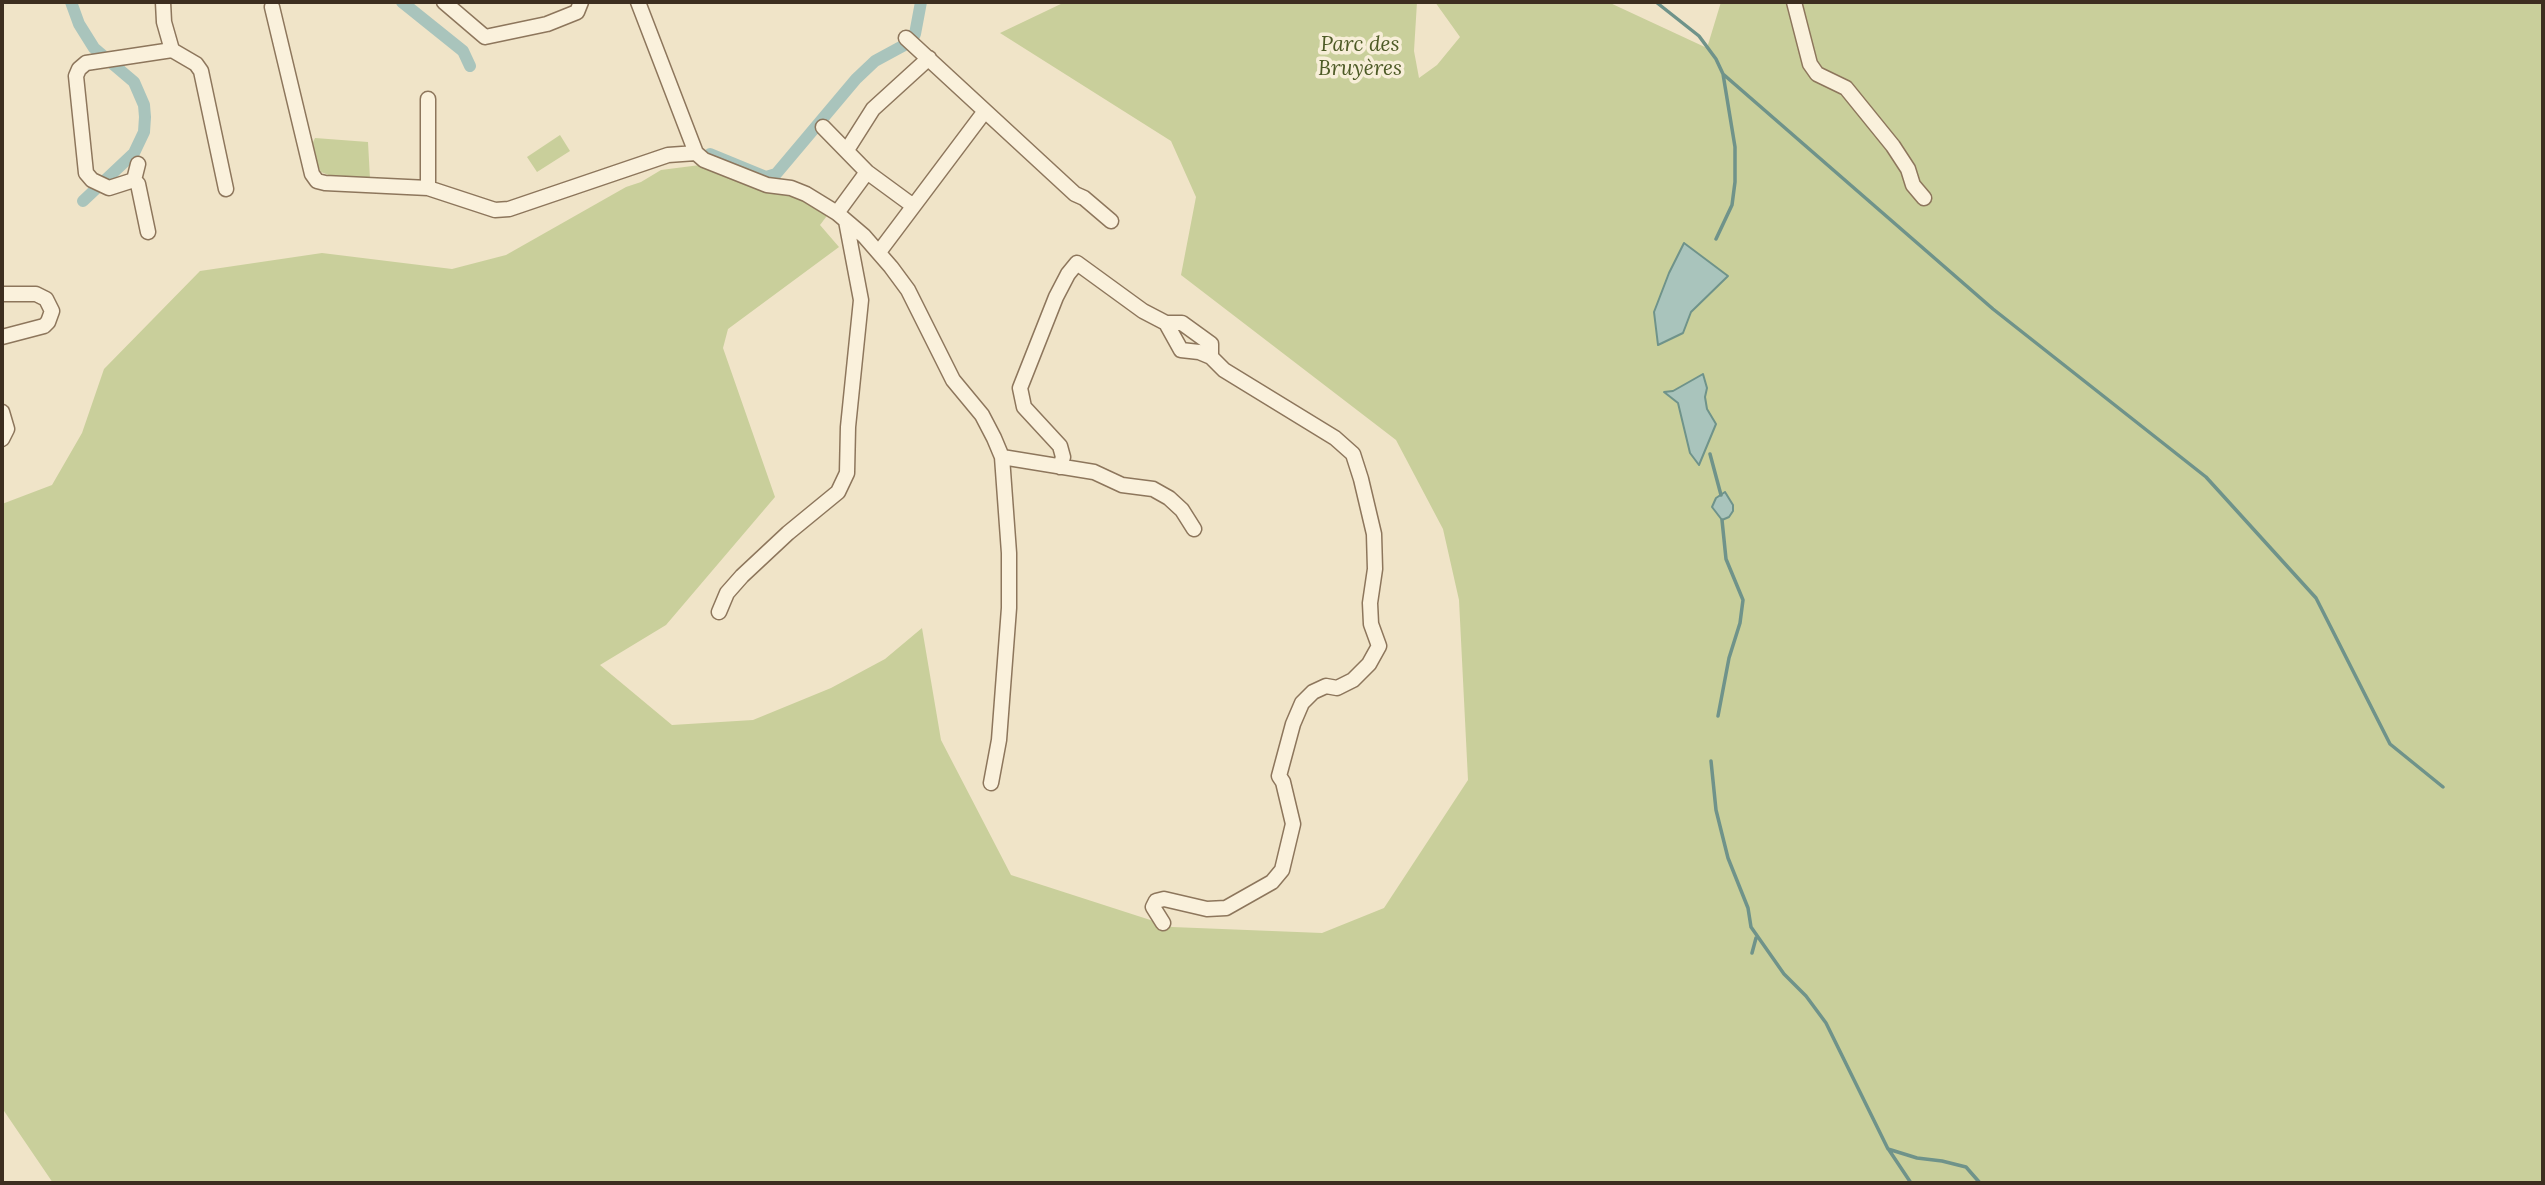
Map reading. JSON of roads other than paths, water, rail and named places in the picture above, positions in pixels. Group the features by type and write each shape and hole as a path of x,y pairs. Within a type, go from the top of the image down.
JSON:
{"street":[{"path":"163,2 164,22 172,50"},
{"path":"444,2 483,37 539,26 577,5"},
{"path":"638,2 696,153 704,160 767,185 799,191 842,217 879,252 908,290 953,380 982,415 1002,457 1009,553 1009,608 999,740 991,783"},
{"path":"1794,2 1816,74 1846,88 1893,146 1908,169 1913,185 1924,198"},
{"path":"272,7 312,174 317,181 325,184 428,188 495,210 509,209 668,155 696,153"},
{"path":"910,41 1075,194 1084,198 1111,221"},
{"path":"134,180 110,188 92,180 84,168 76,76 86,63 172,50 196,64 201,71 226,189"},
{"path":"847,150 873,109 929,58"},
{"path":"428,99 428,188"},
{"path":"879,252 985,111"},
{"path":"823,127 867,172 912,205"},
{"path":"134,180 138,164"},
{"path":"719,612 727,593 742,576 838,492 847,473 848,427 861,300 842,217 867,172"},
{"path":"134,180 138,184 148,232"},
{"path":"1060,467 1063,457 1060,446 1024,407 1020,388 1056,297 1077,263 1143,311 1166,323 1182,324 1210,344 1211,357"},
{"path":"2,294 36,294 46,299 52,311 44,326 2,337"},
{"path":"1163,923 1153,907 1157,901 1164,899 1207,909 1226,908 1272,882 1279,873 1293,824 1283,782 1279,776 1293,724 1302,703 1313,692 1326,686 1336,688 1353,680 1369,664 1379,646 1371,624 1370,603 1375,569 1374,534 1353,454 1335,438 1224,370 1211,357 1199,352 1181,350 1166,323"},
{"path":"2,412 7,429 2,439"},
{"path":"1002,457 1094,472 1122,485 1153,489 1182,510 1194,528"}],"water":[{"path":"1684,243 1728,276 1691,312 1683,333 1658,345 1654,312"},
{"path":"1703,374 1707,388 1707,409 1716,424 1699,465 1690,453 1678,403 1664,392 1673,391"},
{"path":"1725,492 1733,505 1733,511 1729,517 1722,520 1712,507 1716,498"}],"waterway":[{"path":"71,2 79,24 94,48 134,82 144,105 145,117 144,132 134,153 83,201"},
{"path":"402,2 463,51 470,66"},
{"path":"710,154 766,177 776,174 856,79 875,61 910,42 915,34 921,2"},
{"path":"1656,2 1699,36 1723,74 1735,147 1735,182 1732,205 1716,239"},
{"path":"1723,74 1993,309 2206,477 2316,598 2390,744 2443,787"},
{"path":"1710,454 1721,495"},
{"path":"1718,716 1743,600 1726,559 1722,520"},
{"path":"1711,761 1716,810 1728,858 1748,908 1751,927 1784,974 1806,996 1826,1023 1888,1149 1917,1158 1966,1167 1980,1183"},
{"path":"1752,953 1756,938"},
{"path":"1889,1150 1911,1183"}],"park label":[{"name":"Parc des Bruyères","path":"1360,57"}]}
